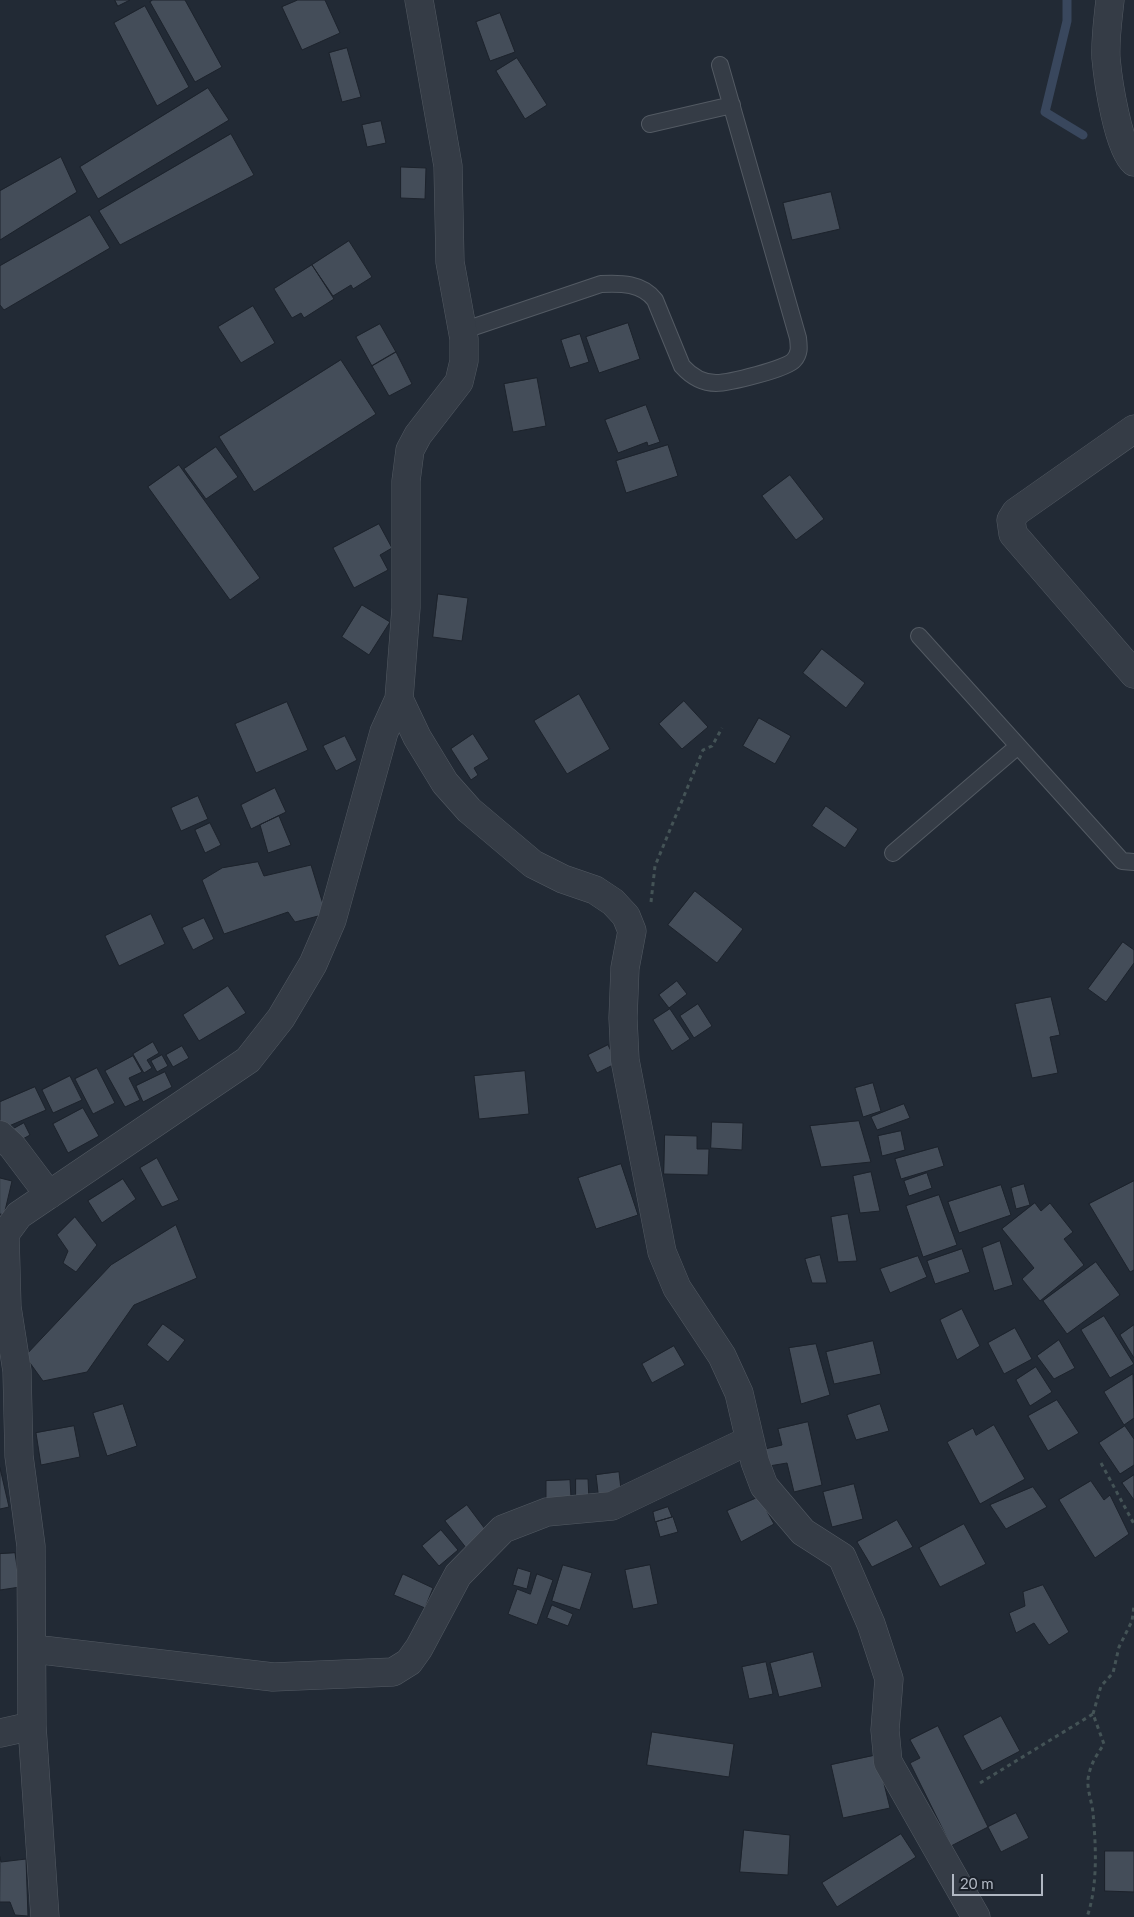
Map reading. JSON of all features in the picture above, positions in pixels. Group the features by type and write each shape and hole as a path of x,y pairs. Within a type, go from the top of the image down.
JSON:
{"street":[{"path":"45,1917 32,1726 31,1546 19,1456 17,1371 7,1307 3,1234 20,1215 248,1060 281,1018 313,964 332,920 384,732 399,699 406,608 406,480 410,450 418,435 459,382 464,361 462,331 450,262 448,166 419,0"},
{"path":"1110,0 1106,57 1116,120 1129,157 1134,162"},
{"path":"1134,429 1016,512 1011,520 1013,534 1134,674"},
{"path":"399,699 418,737 445,783 469,810 533,864 563,879 595,890 613,902 626,916 632,931 625,968 623,1008 625,1060 662,1252 677,1288 722,1356 739,1393 755,1462 764,1486 803,1532 842,1557 871,1624 889,1679 885,1730 888,1762 976,1917"},
{"path":"0,1135 12,1146 49,1195"},
{"path":"33,1649 273,1677 393,1672 409,1662 419,1648 458,1575 502,1529 547,1512 612,1506 750,1440"},
{"path":"0,1733 32,1726"}],"lane":[{"path":"462,331 601,284 618,283 648,291 655,300 682,366 690,374 703,381 716,383 780,369 793,362 799,351 798,338 720,65"},
{"path":"650,124 732,105"},
{"path":"919,636 1122,861 1134,862"},
{"path":"893,853 1018,746"}],"path":[{"path":"632,931 652,899 651,884 655,866 703,750 712,746 722,728"},
{"path":"1102,1463 1134,1524"},
{"path":"1087,1917 1091,1907 1095,1860 1093,1813 1088,1781 1092,1761 1104,1744 1093,1714 1101,1686 1113,1673 1119,1647 1132,1621 1134,1606"},
{"path":"980,1783 1093,1714"}],"building":[{"path":"115,0 130,0 118,6"},
{"path":"153,0 185,0 222,67 195,82 150,2"},
{"path":"298,0 325,0 340,33 302,50 282,7"},
{"path":"145,6 189,87 157,106 114,23"},
{"path":"500,13 515,52 490,61 476,22"},
{"path":"347,48 361,97 342,102 329,53"},
{"path":"517,58 547,105 525,119 496,71"},
{"path":"208,88 229,120 98,199 80,167"},
{"path":"381,121 386,143 367,147 362,125"},
{"path":"231,134 254,175 120,245 99,211"},
{"path":"61,157 77,192 0,240 0,191"},
{"path":"401,167 426,168 425,199 401,198"},
{"path":"831,192 840,229 792,240 783,203"},
{"path":"90,215 110,248 4,310 0,305 0,266"},
{"path":"349,241 372,277 353,289 351,285 333,296 312,265"},
{"path":"312,265 334,299 304,318 301,313 292,318 274,289"},
{"path":"253,306 275,343 241,363 218,327"},
{"path":"628,323 640,359 599,373 586,337"},
{"path":"380,324 396,352 372,366 356,337"},
{"path":"580,334 589,362 570,368 561,340"},
{"path":"396,352 412,384 389,396 372,366"},
{"path":"341,360 376,414 254,492 219,437"},
{"path":"537,378 546,426 513,432 504,384"},
{"path":"646,405 660,442 648,446 647,442 618,453 605,420"},
{"path":"668,445 678,476 626,493 616,461"},
{"path":"216,447 238,477 206,499 184,469"},
{"path":"179,465 260,578 230,600 148,487"},
{"path":"790,475 824,519 796,540 762,496"},
{"path":"379,524 392,548 380,555 388,570 354,588 333,548"},
{"path":"438,594 468,598 462,641 433,637"},
{"path":"362,605 390,622 369,655 342,637"},
{"path":"822,649 865,683 846,708 803,673"},
{"path":"579,694 610,749 567,774 534,721"},
{"path":"684,701 708,727 682,749 659,724"},
{"path":"287,702 308,750 256,773 235,724"},
{"path":"759,718 791,736 775,764 743,746"},
{"path":"473,734 489,759 474,768 478,775 471,780 451,749"},
{"path":"345,736 357,760 336,771 323,746"},
{"path":"275,788 286,812 251,829 241,805"},
{"path":"198,796 208,819 181,831 171,808"},
{"path":"826,806 858,829 845,848 812,826"},
{"path":"279,816 291,845 268,853 260,825"},
{"path":"210,823 221,845 205,853 195,830"},
{"path":"258,862 264,876 311,865 326,914 295,922 288,912 224,934 202,880 222,868"},
{"path":"695,891 743,929 717,963 668,925"},
{"path":"151,914 165,944 119,966 105,936"},
{"path":"204,918 214,939 193,950 182,928"},
{"path":"1123,942 1134,950 1134,963 1106,1002 1088,989"},
{"path":"677,981 687,994 669,1008 659,995"},
{"path":"228,986 246,1013 199,1041 183,1015"},
{"path":"1051,997 1060,1035 1050,1037 1058,1073 1032,1078 1015,1004"},
{"path":"698,1004 712,1026 694,1038 680,1016"},
{"path":"670,1009 690,1039 672,1051 653,1020"},
{"path":"153,1042 159,1053 147,1060 152,1068 144,1073 133,1054"},
{"path":"608,1045 617,1063 597,1073 588,1055"},
{"path":"182,1046 189,1058 173,1067 166,1055"},
{"path":"162,1055 168,1066 157,1072 151,1061"},
{"path":"133,1056 142,1072 129,1078 140,1100 125,1107 105,1071"},
{"path":"97,1068 115,1103 93,1114 75,1079"},
{"path":"525,1071 529,1114 479,1119 474,1076"},
{"path":"165,1072 172,1087 143,1102 136,1086"},
{"path":"70,1076 82,1100 53,1113 42,1090"},
{"path":"873,1083 881,1111 863,1117 855,1088"},
{"path":"35,1087 46,1110 2,1129 0,1124 0,1102"},
{"path":"904,1104 910,1118 877,1130 871,1117"},
{"path":"83,1108 99,1136 68,1153 53,1124"},
{"path":"859,1121 871,1162 821,1167 810,1126"},
{"path":"712,1122 743,1123 742,1150 711,1148"},
{"path":"24,1123 30,1135 12,1145 6,1133"},
{"path":"901,1131 905,1150 882,1156 878,1136"},
{"path":"665,1135 697,1136 697,1149 709,1149 708,1175 664,1174"},
{"path":"938,1147 944,1166 901,1179 895,1159"},
{"path":"157,1158 179,1200 162,1207 140,1168"},
{"path":"621,1164 638,1215 596,1229 578,1178"},
{"path":"871,1172 880,1211 860,1213 853,1176"},
{"path":"927,1173 932,1188 909,1196 904,1181"},
{"path":"0,1178 12,1181 4,1215 0,1214"},
{"path":"123,1179 136,1199 102,1223 88,1201"},
{"path":"1134,1181 1134,1270 1130,1272 1089,1204"},
{"path":"1024,1184 1030,1205 1016,1209 1011,1188"},
{"path":"1001,1185 1011,1215 959,1233 948,1202"},
{"path":"939,1195 957,1245 923,1257 906,1206"},
{"path":"1035,1203 1041,1211 1050,1203 1073,1232 1064,1239 1084,1265 1040,1301 1022,1279 1034,1268 1002,1229"},
{"path":"848,1214 857,1261 838,1262 831,1217"},
{"path":"75,1217 97,1245 76,1272 63,1263 68,1251 57,1235"},
{"path":"176,1225 197,1278 134,1305 87,1372 43,1381 25,1356 111,1265"},
{"path":"1000,1241 1013,1285 994,1291 982,1248"},
{"path":"962,1249 970,1272 935,1284 927,1261"},
{"path":"820,1255 827,1283 812,1283 805,1259"},
{"path":"918,1256 927,1277 890,1293 880,1269"},
{"path":"1096,1262 1120,1295 1067,1334 1043,1301"},
{"path":"962,1309 980,1346 957,1360 940,1320"},
{"path":"1104,1316 1134,1364 1110,1378 1081,1330"},
{"path":"163,1324 185,1340 168,1362 147,1345"},
{"path":"1134,1325 1134,1358 1120,1335"},
{"path":"1015,1328 1032,1359 1004,1374 988,1343"},
{"path":"1059,1340 1075,1368 1054,1379 1037,1356"},
{"path":"873,1341 881,1374 834,1384 826,1352"},
{"path":"816,1344 830,1395 801,1404 789,1348"},
{"path":"674,1346 685,1365 652,1383 642,1364"},
{"path":"1036,1367 1052,1392 1030,1406 1016,1380"},
{"path":"1133,1374 1134,1418 1124,1425 1104,1392"},
{"path":"1057,1400 1079,1433 1048,1451 1028,1416"},
{"path":"123,1404 137,1446 107,1456 93,1413"},
{"path":"880,1404 889,1431 856,1440 847,1415"},
{"path":"808,1422 822,1485 794,1492 787,1463 769,1466 765,1449 782,1445 778,1429"},
{"path":"994,1425 1025,1479 980,1504 947,1442 973,1428 976,1435"},
{"path":"74,1426 80,1457 41,1465 36,1433"},
{"path":"1125,1426 1134,1439 1134,1465 1120,1474 1099,1443"},
{"path":"0,1468 9,1507 0,1509"},
{"path":"619,1472 622,1498 599,1501 596,1475"},
{"path":"1134,1475 1134,1500 1122,1483"},
{"path":"576,1479 588,1479 589,1500 576,1500"},
{"path":"570,1480 571,1498 546,1499 546,1481"},
{"path":"1091,1481 1104,1500 1110,1495 1129,1534 1095,1558 1059,1500"},
{"path":"854,1484 863,1519 832,1527 823,1492"},
{"path":"1033,1487 1047,1507 1006,1529 990,1505"},
{"path":"759,1497 774,1524 741,1542 727,1511"},
{"path":"467,1505 488,1533 467,1549 445,1521"},
{"path":"668,1507 672,1517 655,1522 653,1512"},
{"path":"673,1517 678,1532 660,1537 656,1522"},
{"path":"897,1520 913,1547 872,1567 857,1542"},
{"path":"964,1524 986,1564 940,1587 919,1548"},
{"path":"441,1530 458,1550 439,1566 422,1546"},
{"path":"15,1553 20,1587 0,1590 0,1554"},
{"path":"563,1565 592,1573 580,1610 552,1601"},
{"path":"650,1565 658,1604 633,1609 625,1570"},
{"path":"518,1568 531,1572 527,1589 513,1585"},
{"path":"403,1574 433,1588 425,1608 394,1595"},
{"path":"537,1574 553,1580 537,1625 508,1614 517,1589 530,1594"},
{"path":"1043,1585 1069,1632 1049,1645 1034,1623 1016,1633 1009,1613 1025,1606 1023,1592"},
{"path":"552,1605 573,1614 568,1626 547,1618"},
{"path":"813,1652 822,1687 779,1697 770,1663"},
{"path":"766,1662 773,1694 749,1699 742,1667"},
{"path":"1001,1716 1020,1751 982,1771 963,1736"},
{"path":"938,1726 988,1827 951,1846 910,1763 920,1758 910,1740"},
{"path":"652,1732 734,1744 729,1777 647,1765"},
{"path":"877,1755 890,1808 843,1818 831,1765"},
{"path":"1016,1813 1029,1838 1001,1852 988,1827"},
{"path":"744,1830 790,1835 788,1875 740,1872"},
{"path":"901,1834 916,1857 837,1907 822,1883"},
{"path":"1105,1851 1134,1851 1134,1892 1105,1891"},
{"path":"0,1857 1,1862 26,1859 28,1916 15,1915 10,1902 0,1902"}],"waterway":[{"path":"1067,0 1067,21 1045,112 1083,135"}]}
